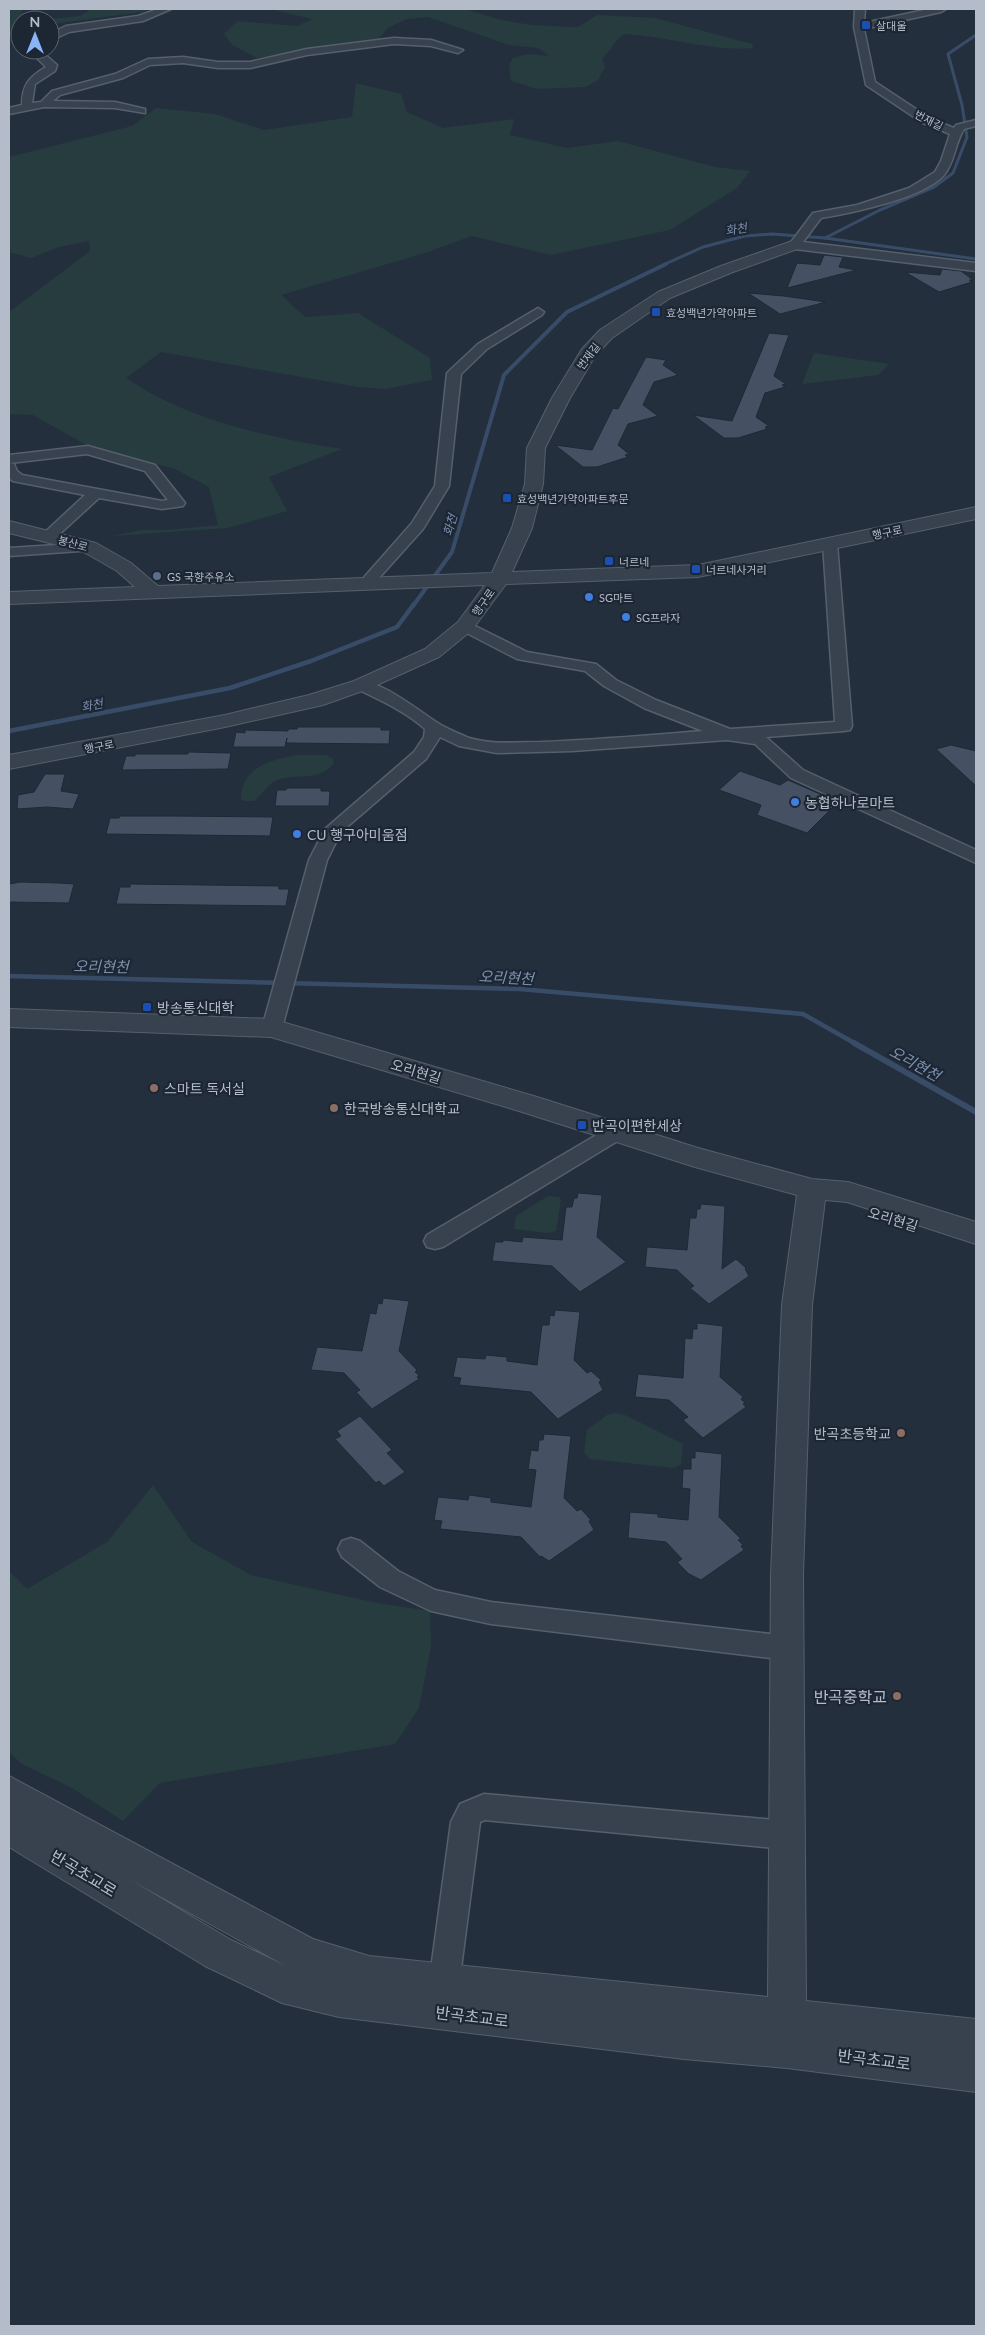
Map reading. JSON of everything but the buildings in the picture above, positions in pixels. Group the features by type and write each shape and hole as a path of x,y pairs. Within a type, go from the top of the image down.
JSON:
{"street":[{"path":"60,32 66,29 140,19 166,9"},
{"name":"번재길","path":"500,578 522,528 534,484 536,448 588,352 606,334 664,295 727,269 796,244 817,215 859,208 913,190 939,174 947,161 958,130 927,121 870,84 859,27 860,9"},
{"path":"859,27 941,9"},
{"path":"44,104 56,93 119,76 148,62 183,60 218,65 250,65 307,52 394,41 431,43 458,50"},
{"path":"27,108 27,89 32,81 51,69 52,65 46,60"},
{"path":"9,111 44,104 115,105 141,111"},
{"path":"958,130 976,123"},
{"path":"796,244 976,266"},
{"path":"365,585 413,533 434,502 442,486 454,374 466,359 490,341 538,312"},
{"path":"9,459 88,450 150,468 178,503 162,505 18,478 10,473 9,467"},
{"path":"48,537 96,493"},
{"name":"행구로","path":"9,762 225,721 315,700 361,685 432,653 465,626 484,603 500,578 698,571 976,513"},
{"name":"봉산로","path":"9,527 89,547 124,567 154,593"},
{"path":"361,685 394,701 428,721 434,728 465,742 497,748 572,746 732,736 844,726 830,544"},
{"path":"9,552 89,547"},
{"path":"9,598 500,578"},
{"path":"465,626 523,656 590,667 610,683 650,704 732,736 760,740 797,774 891,816 976,858"},
{"path":"273,1021 318,860 334,829 420,755 432,737 434,728"},
{"name":"오리현길","path":"9,1018 273,1021 695,1157 812,1189 848,1192 976,1233"},
{"path":"435,1241 617,1132"},
{"path":"787,2033 788,1566 797,1305 812,1189"},
{"name":"오리현길","path":"812,1189 842,1204 976,1245"},
{"path":"351,1549 389,1579 431,1600 439,1602 491,1613 787,1648"},
{"name":"반곡초교로","path":"9,1793 306,1956 369,1975 787,2033 976,2072"},
{"path":"444,1984 465,1822 470,1813 484,1807 786,1835"},
{"name":"반곡초교로","path":"9,1827 218,1953 282,1984 340,1998 421,2010 674,2039 787,2033 976,2038"}],"green space":[{"path":"9,9 21,9 10,10 10,34"},
{"path":"270,9 465,9 501,20 532,25 571,27 578,27 597,15 655,18 752,44 753,48 722,48 624,34 602,59 605,67 598,80 586,87 537,89 511,81 509,65 513,58 528,54 549,56 539,48 509,45 428,17 407,19 388,28 377,41 257,58 232,45 224,34 237,21 298,26 312,19"},
{"path":"90,10 147,10 60,23 60,18 80,16"},
{"path":"356,83 401,94 407,112 443,128 514,119 510,135 567,148 618,141 715,167 750,171 737,188 670,230 551,255 472,236 422,254 281,295 305,317 358,313 430,358 432,380 385,389 358,387 161,352 126,378 176,406 230,425 286,439 342,449 269,477 287,511 228,528 112,536 142,530 168,530 218,525 209,487 175,469 88,446 33,415 9,414 9,312 90,251 89,241 59,247 31,258 9,252 9,157 132,126 156,108 215,114 264,130 352,117"},
{"path":"814,353 889,364 878,375 802,384"},
{"path":"296,755 326,755 333,759 333,764 327,770 314,775 277,780 254,801 241,799 242,788 252,772 277,759"},
{"path":"548,1196 559,1197 561,1200 556,1231 548,1233 514,1229 516,1216"},
{"path":"615,1413 625,1415 683,1444 681,1464 674,1468 590,1459 584,1453 587,1430 607,1415"},
{"path":"153,1485 192,1542 251,1575 377,1603 430,1611 431,1646 419,1708 395,1744 160,1783 123,1821 72,1788 22,1764 9,1752 9,1571 27,1589 107,1542"}],"waterway":[{"path":"825,238 880,210 934,187 953,173 967,137 962,105 948,54 976,35"},
{"name":"화천","path":"663,265 703,247 745,236 772,234 825,238"},
{"path":"825,238 976,259"},
{"name":"화천","path":"413,606 452,552 504,375 567,312 666,264"},
{"name":"화천","path":"9,731 230,688 311,661 397,627 414,604"},
{"name":"오리현천","path":"9,976 520,989 803,1014 856,1044"},
{"name":"오리현천","path":"854,1043 976,1112"}],"place":[{"name":"살대울","path":"866,25"},
{"name":"효성백년가약아파트","path":"656,312"},
{"name":"효성백년가약아파트후문","path":"507,498"},
{"name":"너르네","path":"609,561"},
{"name":"너르네사거리","path":"696,569"},
{"name":"GS 국향주유소","path":"157,576"},
{"name":"SG마트","path":"589,597"},
{"name":"SG프라자","path":"626,617"},
{"name":"농협하나로마트","path":"795,802"},
{"name":"CU 행구아미움점","path":"297,834"},
{"name":"방송통신대학","path":"147,1007"},
{"name":"스마트 독서실","path":"154,1088"},
{"name":"한국방송통신대학교","path":"334,1108"},
{"name":"반곡이편한세상","path":"582,1125"},
{"name":"반곡초등학교","path":"901,1433"},
{"name":"반곡중학교","path":"897,1696"}]}
